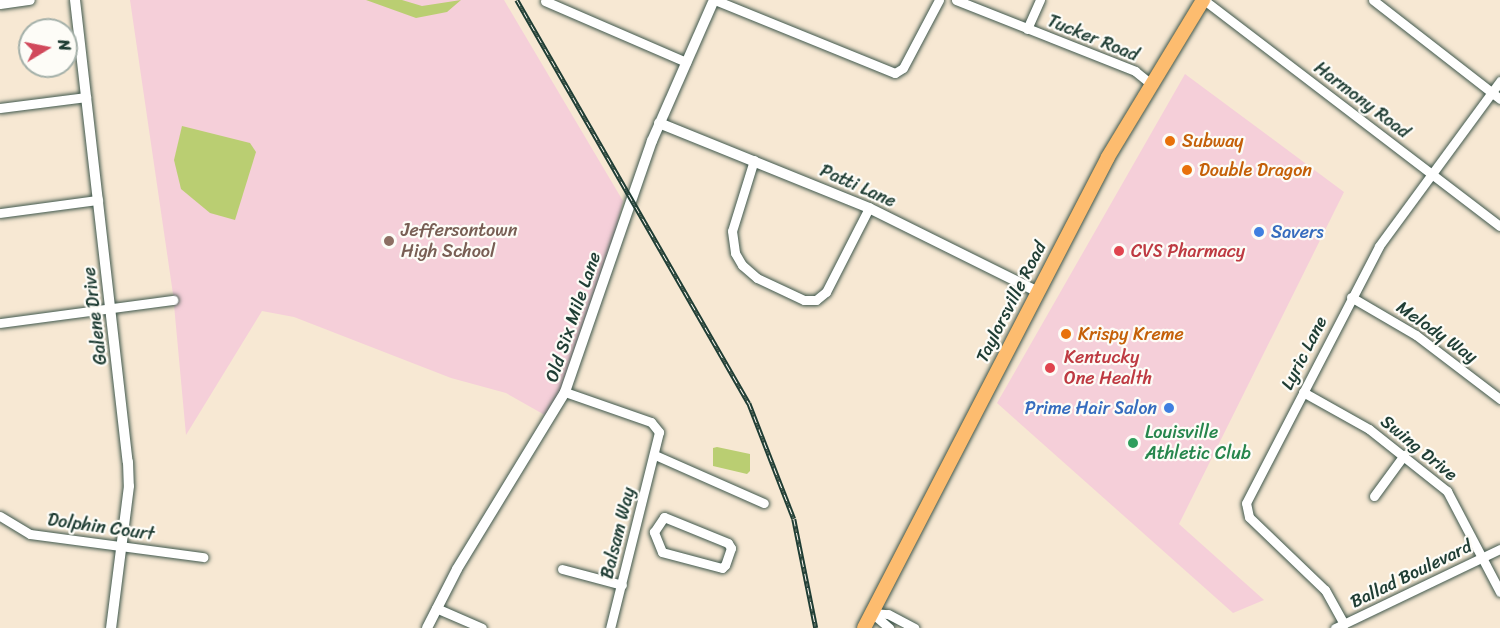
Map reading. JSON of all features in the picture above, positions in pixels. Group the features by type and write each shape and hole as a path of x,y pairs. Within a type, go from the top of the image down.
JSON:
{"main road":[{"name":"Taylorsville Road","path":"864,628 1038,292 1150,83 1204,0"}],"street":[{"path":"0,4 30,0"},
{"name":"Galene Drive","path":"75,0 128,462 122,546 111,628"},
{"path":"715,0 895,73 903,68 939,0"},
{"name":"Old Six Mile Lane","path":"427,628 436,608 565,392 659,123 715,0"},
{"name":"Tucker Road","path":"956,0 1135,71 1150,83"},
{"path":"1027,29 1040,0"},
{"name":"Harmony Road","path":"1204,0 1500,226"},
{"path":"1373,0 1500,99"},
{"path":"545,1 686,62"},
{"name":"Lyric Lane","path":"1340,626 1325,590 1252,521 1246,510 1248,499 1379,246 1430,173 1500,81"},
{"path":"0,108 86,98"},
{"name":"Patti Lane","path":"659,123 869,208 1038,292"},
{"path":"754,160 732,231 735,253 741,265 757,278 804,300 816,300 826,292 869,208"},
{"path":"0,213 98,200"},
{"name":"Melody Way","path":"1352,297 1416,335 1500,399"},
{"path":"0,323 173,300"},
{"path":"565,392 655,424 659,432 656,451 764,503"},
{"name":"Swing Drive","path":"1303,392 1350,417 1447,491 1484,557 1500,592"},
{"name":"Balsam Way","path":"610,628 656,451"},
{"path":"1374,496 1404,456"},
{"name":"Dolphin Court","path":"0,516 30,534 203,557"},
{"path":"664,517 672,517 728,543 729,555 722,568 662,552 654,532 664,517"},
{"path":"636,528 654,532"},
{"name":"Ballad Boulevard","path":"1340,626 1500,549"},
{"path":"562,569 622,585"},
{"path":"436,608 482,628"},
{"path":"872,614 889,628"},
{"path":"872,614 888,614 914,628"}],"shaded area":[{"name":"Jeffersontown High School","path":"130,0 504,0 623,201 603,281 550,418 506,393 451,378 294,317 262,311 186,435 173,294"},
{"path":"1185,74 1344,192 1179,524 1264,600 1233,613 997,403"}],"green space":[{"path":"366,0 402,0 422,6 461,0 447,12 416,18"},
{"path":"182,126 250,143 256,152 235,220 210,213 181,189 174,160"},
{"path":"713,448 750,454 750,471 747,474 713,466"}],"railway":[{"path":"517,0 749,403 794,519 816,628"}],"place":[{"name":"Subway","path":"1170,141"},
{"name":"Double Dragon","path":"1187,170"},
{"name":"Savers","path":"1259,232"},
{"name":"Jeffersontown High School","path":"389,241"},
{"name":"CVS Pharmacy","path":"1119,251"},
{"name":"Krispy Kreme","path":"1066,334"},
{"name":"Kentucky One Health","path":"1050,368"},
{"name":"Prime Hair Salon","path":"1169,408"},
{"name":"Louisville Athletic Club","path":"1133,443"}]}
